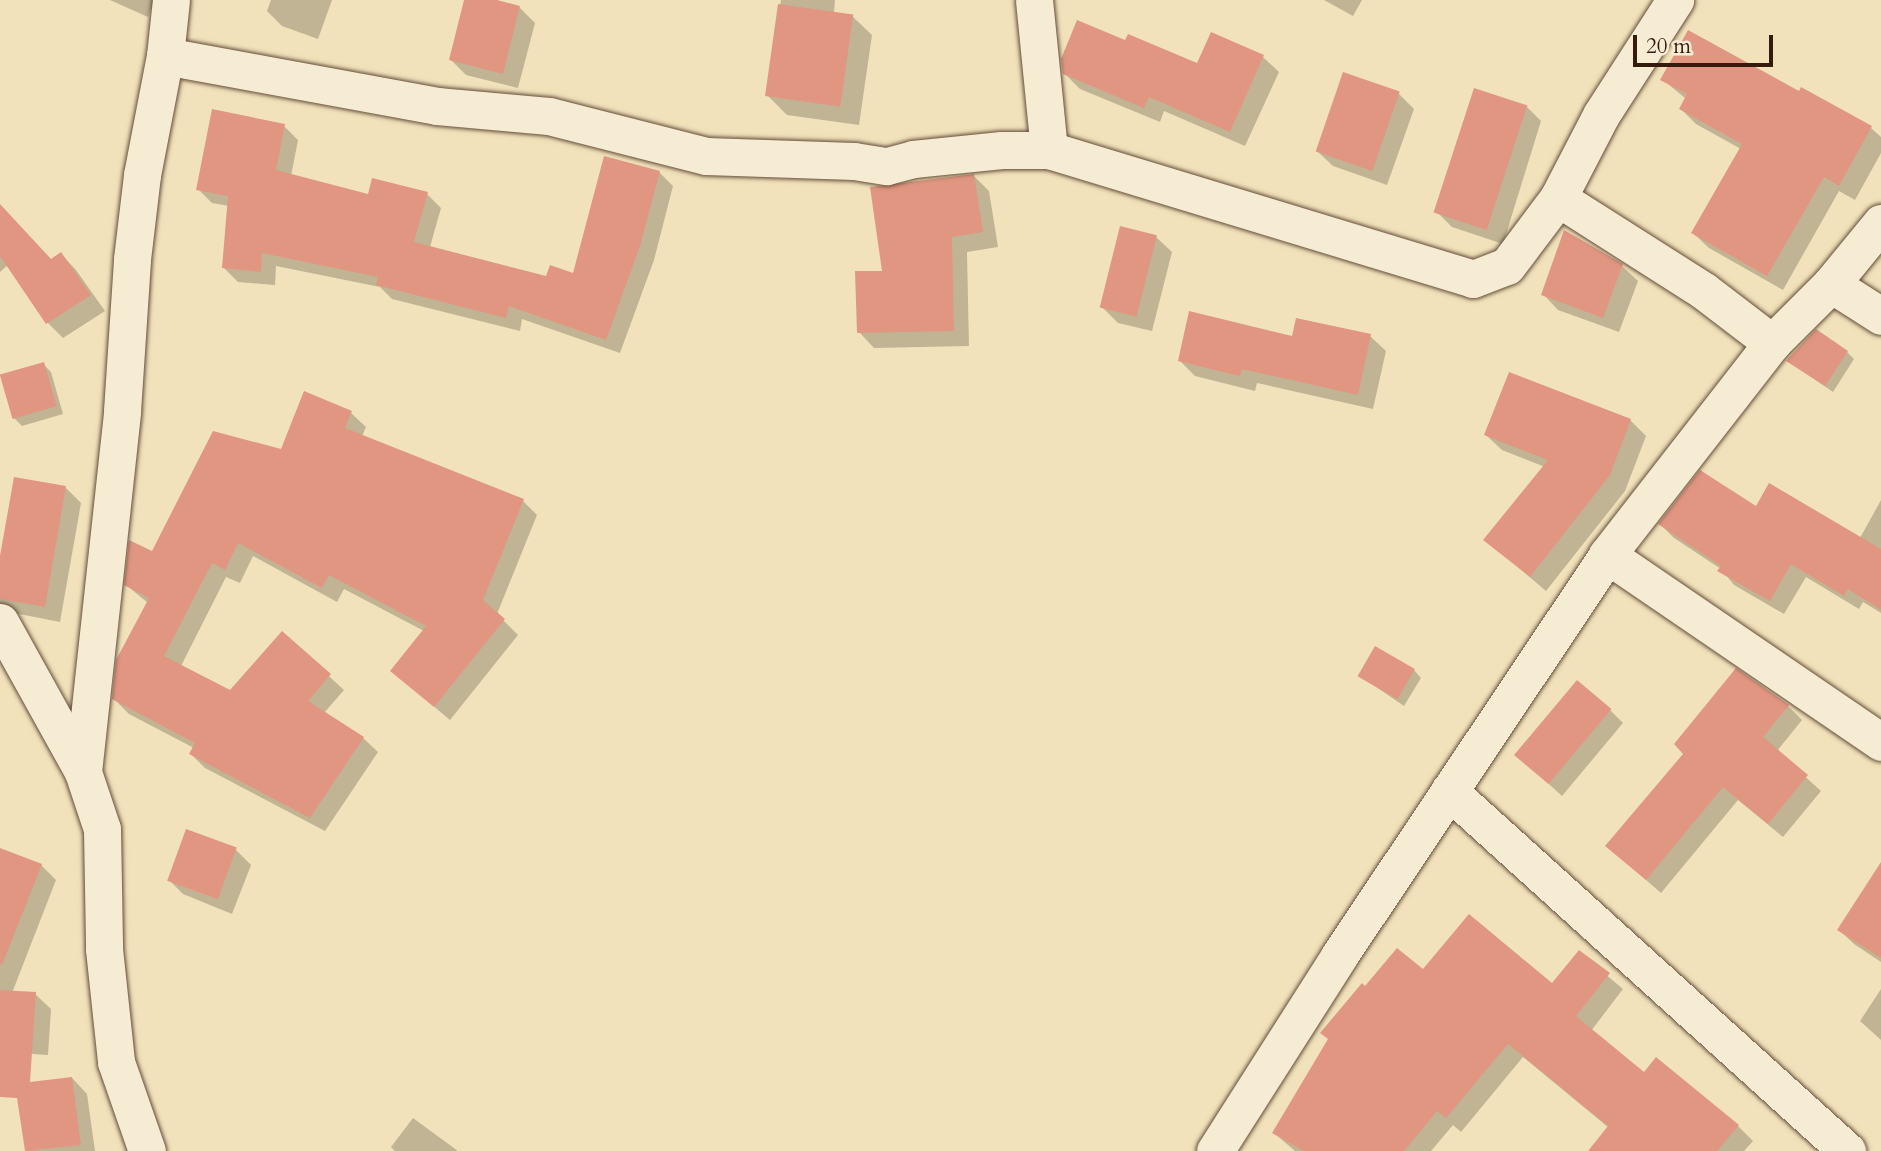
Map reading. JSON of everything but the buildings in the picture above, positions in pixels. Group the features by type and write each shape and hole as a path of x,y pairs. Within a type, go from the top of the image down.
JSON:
{"street":[{"path":"83,772 122,411 132,259 142,175 165,57 171,0"},
{"path":"1034,0 1049,150"},
{"path":"165,57 437,106 549,116 706,156 854,161 887,166 925,158 1002,150 1049,150 1473,279 1507,266 1559,198 1601,115 1675,0"},
{"path":"1559,198 1704,291 1772,343"},
{"path":"1215,1151 1449,791 1607,555 1772,343 1831,284 1881,223"},
{"path":"1831,284 1881,316"},
{"path":"1607,555 1881,742"},
{"path":"0,622 83,772 102,830 104,949 116,1062 147,1151"},
{"path":"1449,791 1847,1151"}]}
